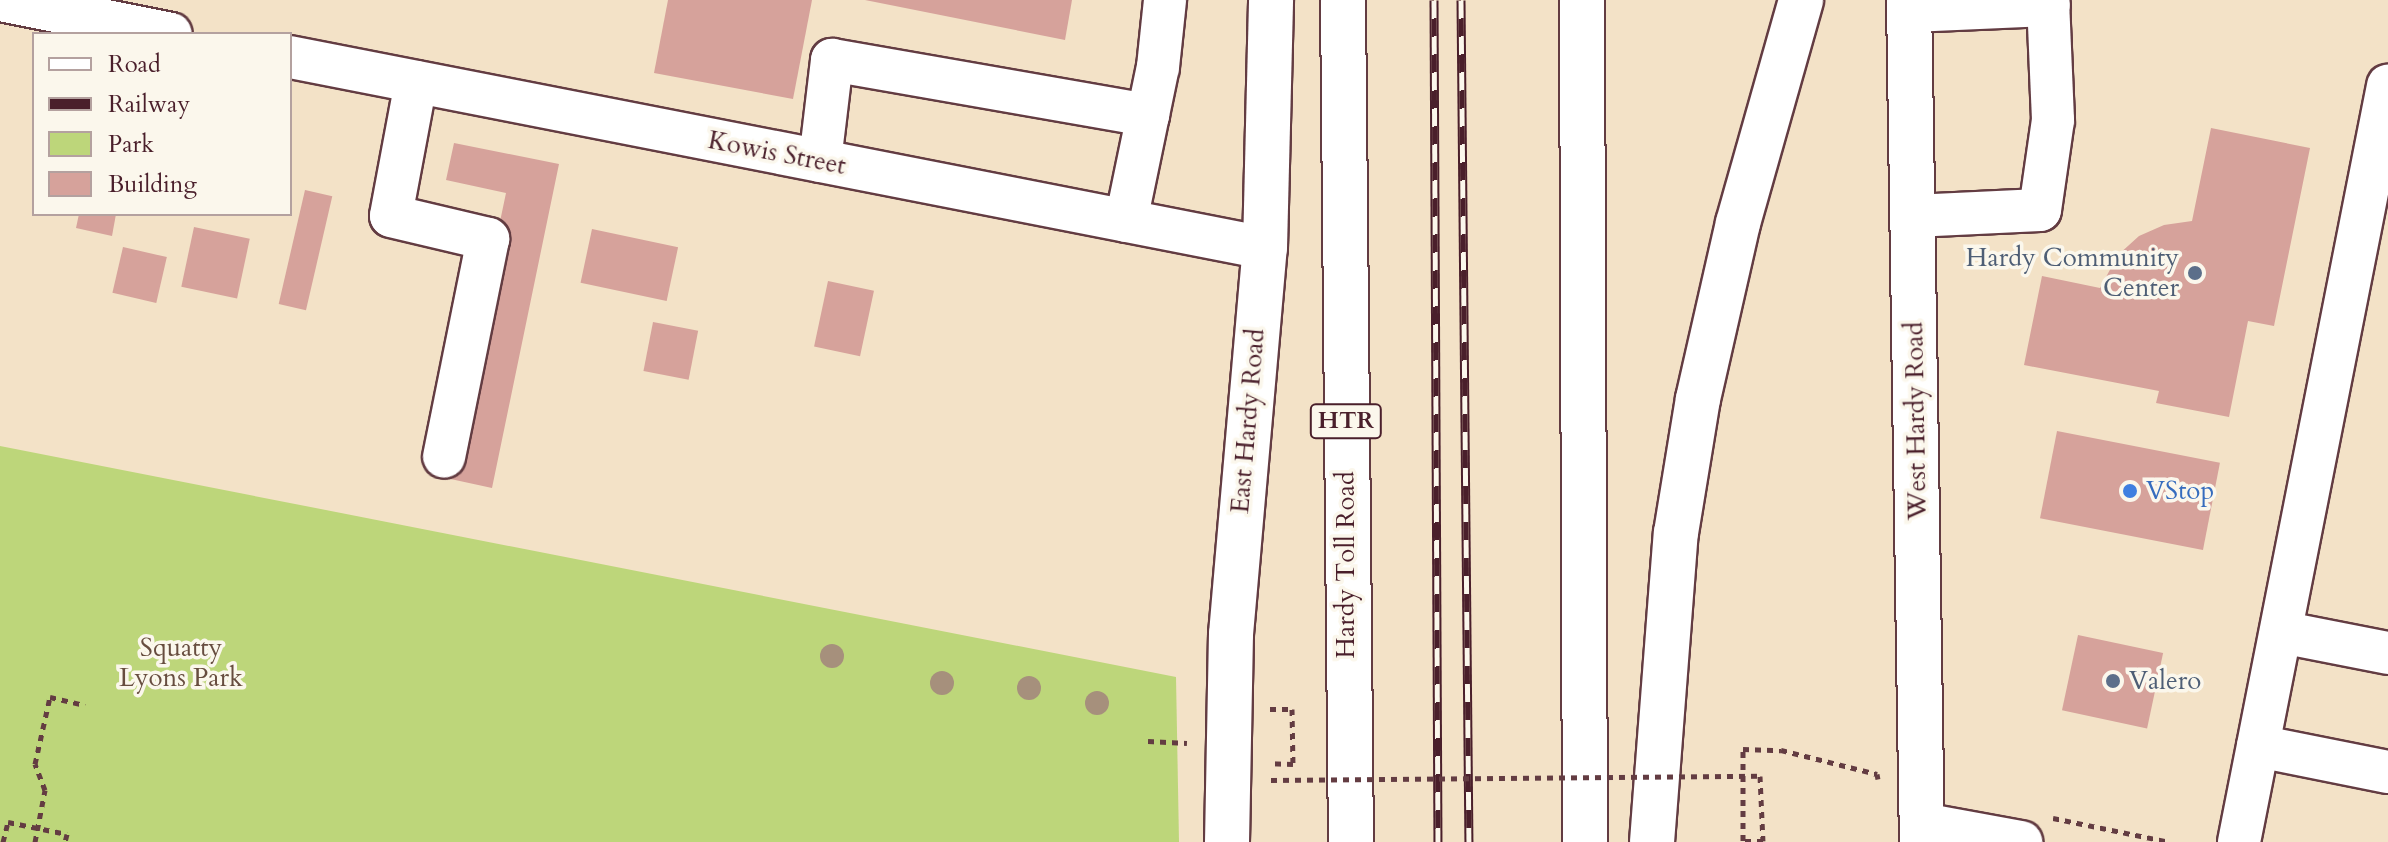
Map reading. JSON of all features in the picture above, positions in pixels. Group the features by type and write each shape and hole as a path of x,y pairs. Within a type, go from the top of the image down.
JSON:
{"main road":[{"name":"East Hardy Road","path":"1227,842 1231,634 1265,248 1271,0"},
{"name":"Hardy Toll Road","path":"1343,0 1351,842"},
{"path":"1582,0 1585,842"},
{"path":"1652,842 1676,533 1698,399 1738,223 1801,0"},
{"name":"West Hardy Road","path":"1909,5 1922,833"}],"street":[{"path":"0,0 161,32"},
{"path":"1126,221 1148,115 1165,0"},
{"path":"1909,5 2048,3 2053,120 2040,210 1913,216"},
{"name":"Kowis Street","path":"292,57 1265,248"},
{"path":"820,161 832,60 1148,115"},
{"path":"416,82 391,216 488,239 444,457"},
{"path":"2239,842 2388,86"},
{"path":"2281,632 2388,653"},
{"path":"2258,746 2388,772"},
{"path":"1922,833 2028,828"}],"path":[{"path":"35,842 45,790 35,764 50,697 85,705"},
{"path":"1292,709 1293,764"},
{"path":"1271,780 1760,776 1763,841 1743,841 1743,749 1781,750 1877,774 1880,788"},
{"path":"3,842 8,822 67,834 65,842"},
{"path":"2028,828 2170,842"}],"green space":[{"name":"Squatty Lyons Park","path":"0,446 1176,677 1179,842 0,842"}],"building":[{"path":"668,0 812,0 793,99 654,73"},
{"path":"865,0 1072,0 1065,40"},
{"name":"Hardy Community Center","path":"2211,128 2310,148 2274,326 2248,321 2229,417 2156,403 2159,391 2024,365 2042,276 2100,288 2118,255 2139,236 2164,225 2192,221"},
{"path":"454,143 559,164 492,488 446,478 506,193 446,180"},
{"path":"305,190 332,196 306,310 279,304"},
{"path":"79,216 116,216 112,236 76,228"},
{"path":"194,227 250,239 237,299 181,287"},
{"path":"592,229 678,247 667,301 581,283"},
{"path":"123,247 167,257 156,303 112,293"},
{"path":"828,281 874,291 860,356 814,347"},
{"path":"653,322 698,331 689,380 643,371"},
{"name":"VStop","path":"2057,431 2220,463 2203,550 2040,518"},
{"name":"Valero","path":"2078,635 2163,653 2147,728 2062,710"}],"railway":[{"path":"1434,0 1438,842"},
{"path":"1461,0 1469,842"}],"place":[{"name":"Hardy Community Center","path":"2195,273"},
{"name":"VStop","path":"2130,491"},
{"name":"Valero","path":"2113,681"}]}
